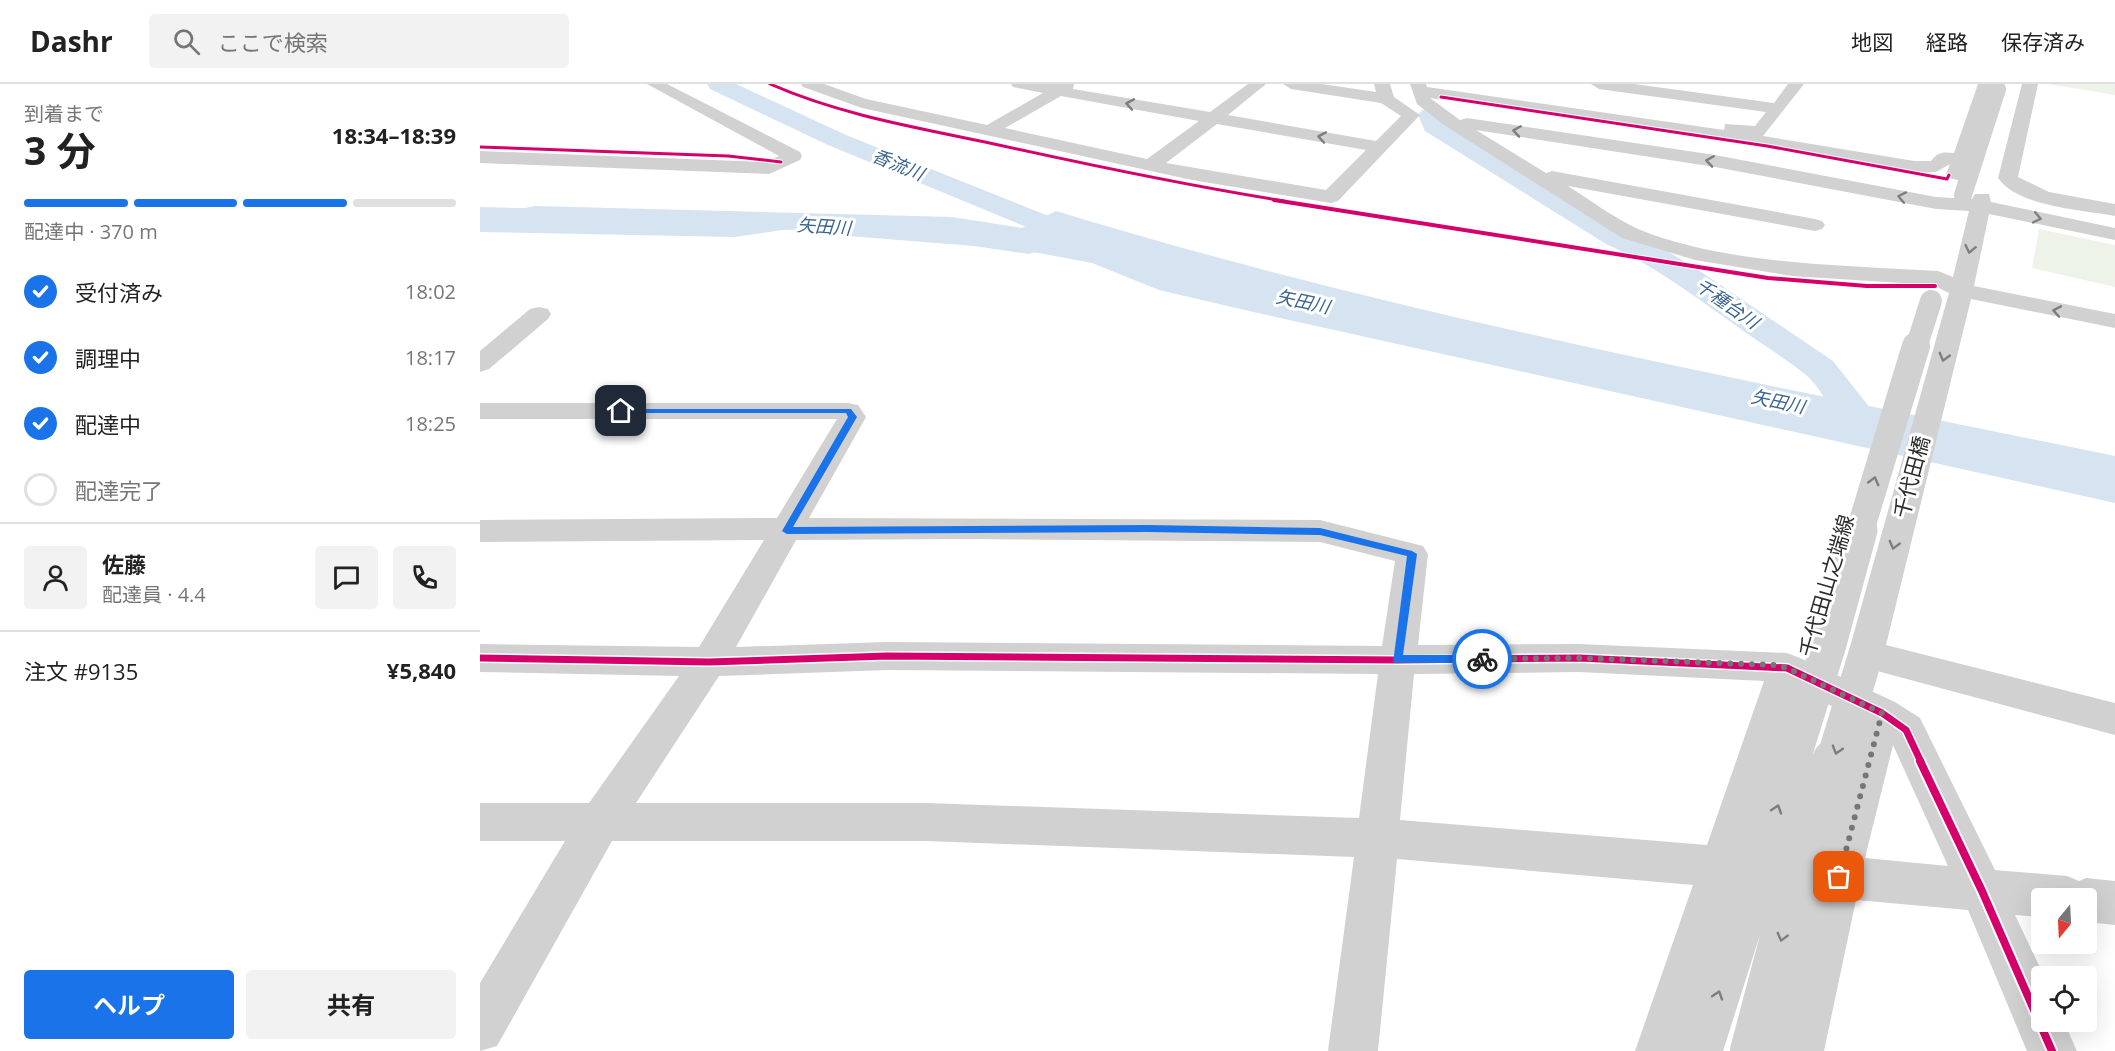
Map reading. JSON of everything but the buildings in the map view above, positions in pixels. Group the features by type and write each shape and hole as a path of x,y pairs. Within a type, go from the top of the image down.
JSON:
{"street":[{"path":"480,157 769,168 793,156 655,84"},
{"path":"809,84 862,103 1151,165 1331,197 1411,115 1384,92 1291,84"},
{"path":"832,93 853,84"},
{"path":"1019,84 1064,88 1211,118 1380,147"},
{"path":"1151,165 1258,84"},
{"path":"1452,84 1454,87 1759,132 1796,84"},
{"path":"1599,84 1778,109"},
{"path":"2007,86 1959,159 1956,174 2014,186 2034,194 2115,210"},
{"path":"2007,86 2008,178 2014,186"},
{"name":"千代田山之端線","path":"1954,226 1977,192 2007,86"},
{"name":"千代田山之端線","path":"1700,1051 1829,644 1879,462 1947,285 1977,192 2007,86"},
{"path":"990,130 1064,88"},
{"path":"1419,88 1914,167 1936,166 1943,158 1959,159"},
{"path":"1419,88 1430,107 1450,121 1630,233 1695,254 1804,247"},
{"path":"1450,121 1715,161 1841,185 1977,192 2115,234"},
{"path":"1537,174 1947,285 2030,306 2115,321"},
{"path":"1804,247 1841,185"},
{"name":"千代田橋","path":"1866,654 1947,285"},
{"path":"480,364 539,314"},
{"path":"480,411 848,411 852,417 709,662 601,820 480,1029"},
{"path":"480,531 1148,529 1320,531 1412,554 1397,660 1380,838 1353,1051"},
{"path":"1752,1051 1798,877 1866,654 2115,719"},
{"path":"480,658 709,662 887,656 1397,660 1579,658 1787,668 1882,713 1906,730 1982,891 2052,1051"},
{"path":"1660,1051 1787,668"},
{"path":"1799,1051 1839,877 1882,713"},
{"path":"480,822 601,820 722,823 927,822 1380,838 1721,867"},
{"path":"1839,877 2031,895"},
{"path":"2097,901 2115,903"}],"shaded area":[{"path":"2048,84 2115,84 2115,95"},
{"path":"2039,229 2115,245 2115,287 2032,268"}],"water":[{"name":"矢田川","path":"535,206 952,217 1022,228 1056,211 1318,284 1450,316 1715,374 2115,456 2115,503 1159,290 1092,263 1023,250 1022,246 961,236 833,229 782,230 734,237 480,232 480,217"}],"waterway":[{"name":"香流川","path":"718,84 837,140 1051,227 1061,239"},
{"name":"千種台川","path":"1430,115 1433,126 1616,238 1646,251 1686,276 1820,369 1859,418"},
{"name":"矢田川","path":"480,215 550,217"},
{"name":"矢田川","path":"859,230 974,237 1029,245"}],"cycle path":[{"path":"770,84 799,97 886,121 1113,170 1257,197 1768,278 1867,286 1935,286"},
{"path":"1441,97 1767,146 1947,179 1949,175"},
{"path":"480,147 728,156 781,162"},
{"path":"480,658 709,662 887,656 1397,660 1579,658 1787,668 1882,713 1906,730 1982,891 2052,1051"}],"way so far":[{"path":"1482,659 1579,658 1775,665 1787,668 1882,713 1839,877"}],"route":[{"path":"621,411 848,411 852,417 787,531 968,528 1320,531 1412,554 1397,660 1482,659"}]}
